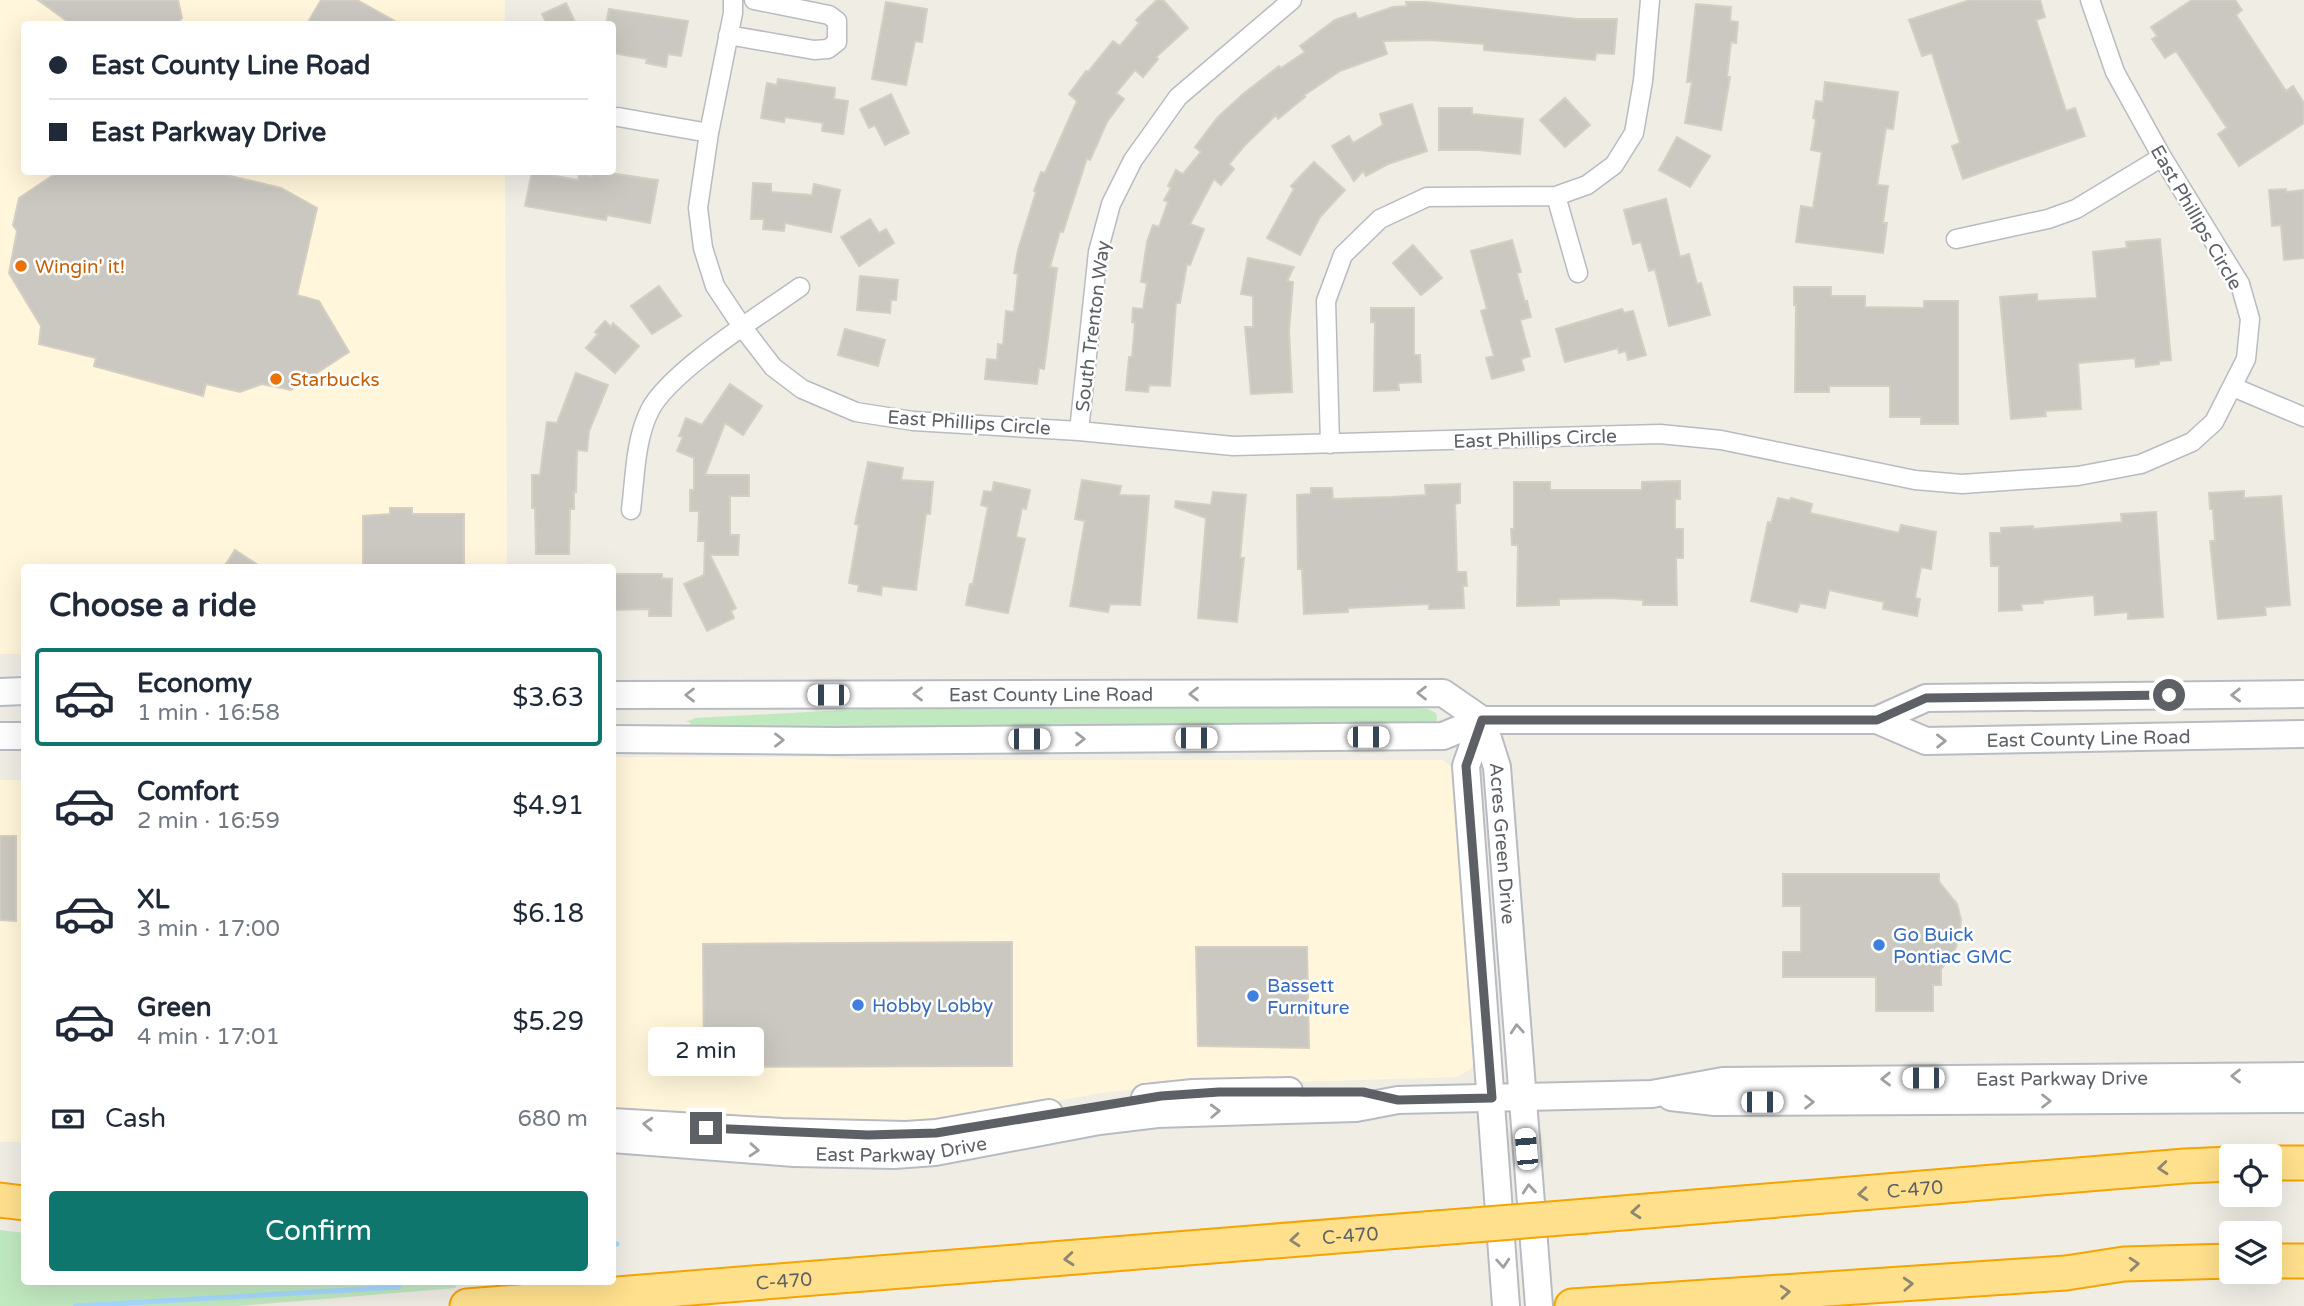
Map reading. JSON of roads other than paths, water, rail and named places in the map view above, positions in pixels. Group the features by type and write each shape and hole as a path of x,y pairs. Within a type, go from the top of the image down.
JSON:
{"highway":[{"path":"2282,1163 2304,1163"},
{"name":"C-470","path":"467,1306 2219,1165"},
{"path":"0,1200 21,1203"},
{"path":"0,1216 21,1219"},
{"path":"1583,1305 2066,1273 2124,1264 2219,1261"},
{"path":"2282,1261 2304,1261"},
{"path":"616,1276 751,1273 842,1277"}],"street":[{"name":"East Phillips Circle","path":"733,0 698,208 703,248 715,286 773,368 802,389 856,412 913,421 1079,431 1233,446 1660,434 1721,440 1915,480 1962,484 2078,476 2141,464 2192,442 2214,422 2246,359 2250,319 2240,284 2162,157 2115,72 2090,0"},
{"path":"729,34 814,50 828,49 837,43 837,21 829,15 754,0"},
{"name":"South Trenton Way","path":"1079,431 1098,252 1116,193 1133,160 1178,97 1292,0"},
{"path":"1330,444 1326,301 1343,255 1380,219 1427,197 1556,196 1587,185 1614,164 1634,133 1643,81 1650,0"},
{"path":"618,117 709,133"},
{"path":"1956,239 2048,219 2076,209 2162,157"},
{"path":"1556,196 1578,274"},
{"path":"631,510 640,442 650,410 666,388 800,288"},
{"path":"2233,387 2304,417"},
{"path":"0,692 21,691"},
{"name":"East County Line Road","path":"616,695 1443,693 1482,720"},
{"name":"East County Line Road","path":"1877,720 1926,698 2304,694"},
{"name":"East County Line Road","path":"616,739 1443,736 1482,720 1877,720 1926,741 2304,734"},
{"name":"Acres Green Drive","path":"1482,720 1497,767 1539,1306"},
{"name":"Acres Green Drive","path":"1482,720 1466,766 1506,1306"},
{"path":"0,736 21,736"},
{"name":"East Parkway Drive","path":"1652,1094 1704,1083 1760,1080 2304,1076"},
{"name":"East Parkway Drive","path":"616,1122 782,1132 906,1135 936,1133 1097,1105 1193,1093 1355,1091 1398,1100"},
{"name":"East Parkway Drive","path":"616,1139 794,1153 894,1155 935,1152 1098,1121 1157,1114 1356,1108 1398,1100 1652,1094 1715,1102 2304,1099"}],"waterway":[{"path":"75,1306 399,1287"}],"place":[{"name":"Wingin' it!","path":"21,266"},
{"name":"Starbucks","path":"276,379"},
{"name":"Go Buick Pontiac GMC","path":"1879,945"},
{"name":"Bassett Furniture","path":"1253,996"},
{"name":"Hobby Lobby","path":"858,1005"}]}
